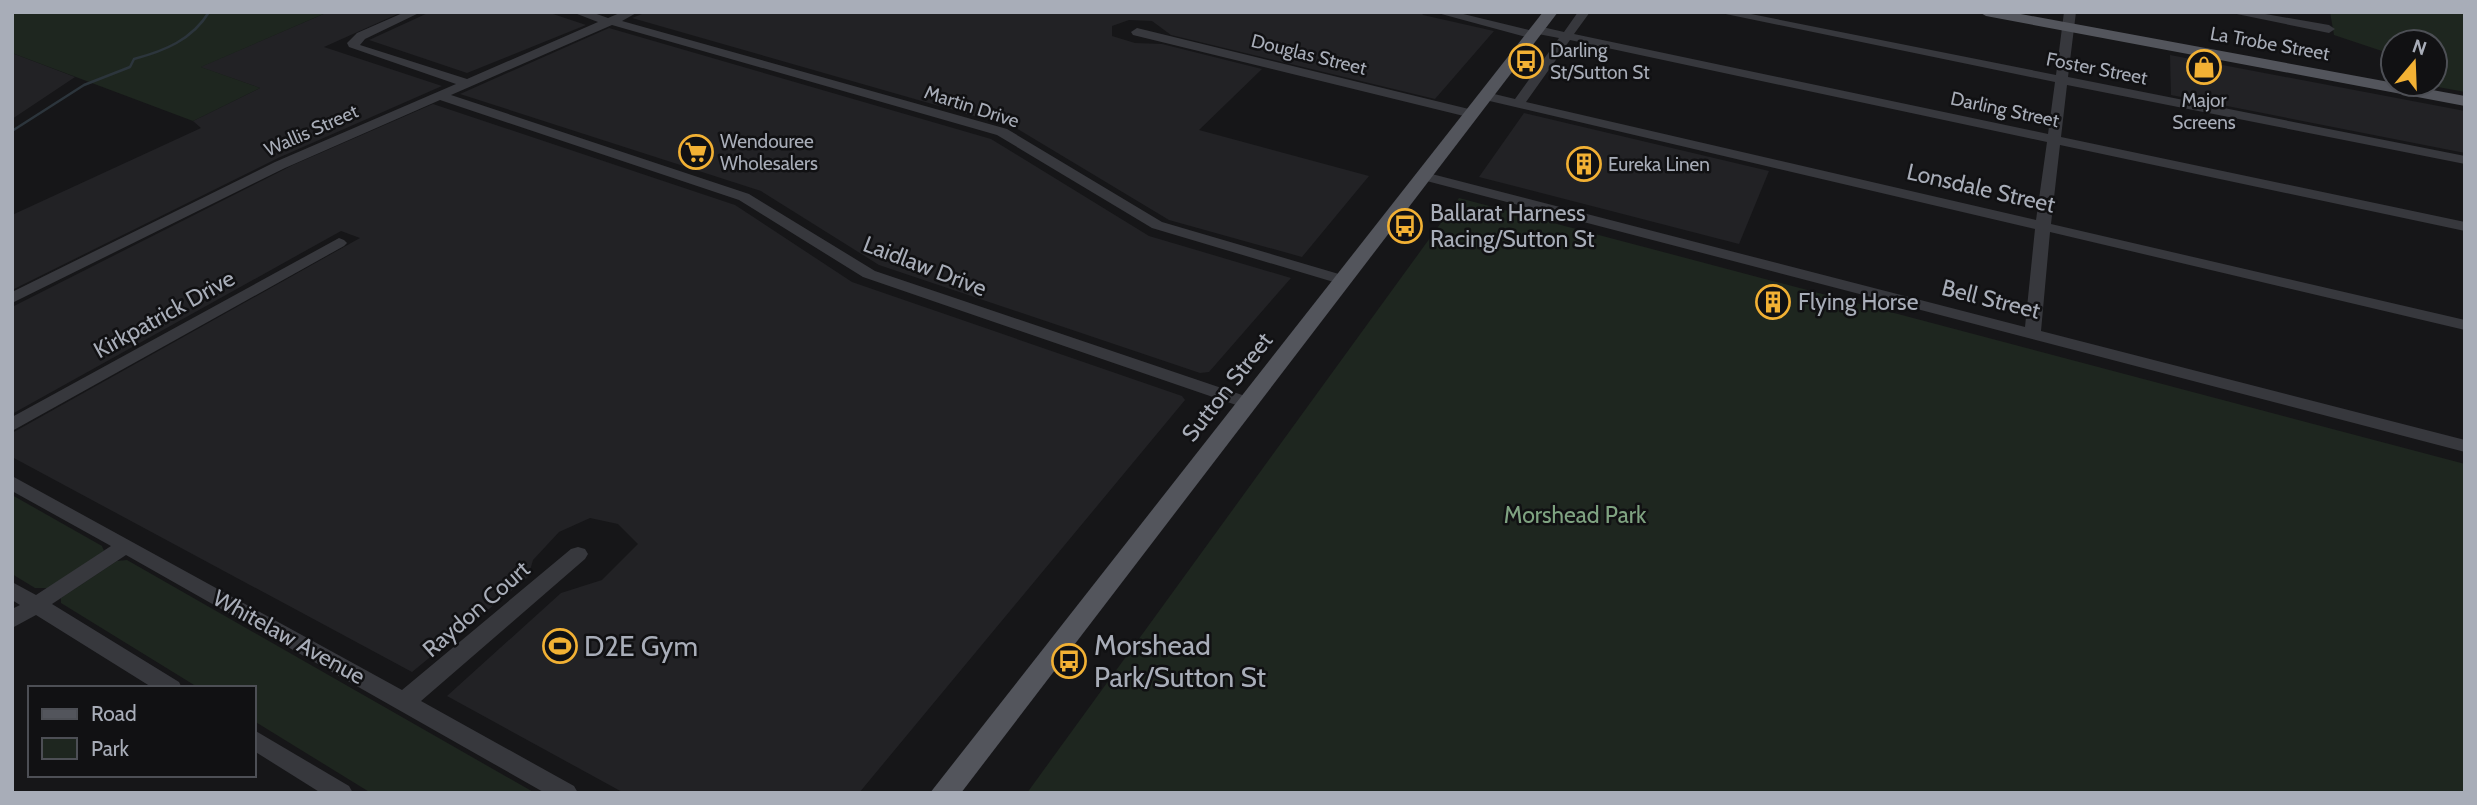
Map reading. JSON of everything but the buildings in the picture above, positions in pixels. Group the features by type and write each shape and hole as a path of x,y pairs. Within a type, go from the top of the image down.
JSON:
{"main road":[{"name":"La Trobe Street","path":"1986,12 2069,20 2465,101"},
{"name":"Sutton Street","path":"944,793 1541,25"}],"street":[{"path":"415,12 361,36 353,43 355,47 467,83"},
{"name":"Martin Drive","path":"578,12 1006,134 1157,225 1343,280"},
{"name":"Wallis Street","path":"12,298 280,164 632,12"},
{"path":"1440,12 1541,25"},
{"path":"1483,12 1541,25"},
{"path":"1518,104 1584,12"},
{"name":"Foster Street","path":"1722,12 2465,160"},
{"path":"2233,12 2329,29"},
{"path":"2033,333 2043,226 2069,20"},
{"name":"Darling Street","path":"1541,25 1567,36 2465,227"},
{"name":"Douglas Street","path":"1137,32 1472,114"},
{"name":"Laidlaw Drive","path":"438,95 744,197 869,274 1248,403"},
{"name":"Lonsdale Street","path":"1486,96 2465,325"},
{"name":"Bell Street","path":"1424,176 2465,446"},
{"name":"Kirkpatrick Drive","path":"12,425 339,243"},
{"name":"Whitelaw Avenue","path":"12,482 566,793"},
{"path":"12,620 126,546"},
{"name":"Raydon Court","path":"405,701 578,554"},
{"path":"12,590 168,686"},
{"path":"256,740 341,793"}],"shaded area":[{"path":"328,12 402,12 324,47 442,86 278,158 12,290 12,215 201,128 193,121 260,88 200,67"},
{"path":"430,12 547,12 586,25 467,73 369,40"},
{"path":"647,12 1421,12 1423,15 1494,31 1435,99 1171,35 1152,21 1129,20 1112,26 1112,36 1135,43 1162,44 1262,69 1199,130 1369,176 1302,257 1169,220 1016,128 632,18"},
{"path":"609,28 991,139 1149,236 1291,278 1209,372 1200,373 879,265 761,191 460,94"},
{"path":"12,53 75,77 12,119"},
{"path":"2170,55 2379,95 2379,98 2397,98 2465,111 2465,153 2171,95"},
{"path":"433,104 735,205 852,282 1182,396 1185,400 859,793 624,793 447,696 561,593 602,580 638,544 618,524 590,518 559,532 533,560 528,577 412,672 12,457 12,433 360,238 341,231 12,414 12,307 293,165"},
{"path":"1524,113 1769,171 1739,244 1479,177"}],"green space":[{"path":"12,12 328,12 201,67 260,88 193,121 12,53"},
{"path":"2330,12 2465,12 2465,92 2449,89 2449,28 2379,28 2379,50 2334,35"},
{"name":"Morshead Park","path":"1459,198 2465,464 2465,793 1027,793"},
{"path":"12,495 102,546 104,551 48,588 35,588 12,574"},
{"path":"127,560 535,793 371,793 256,722 256,686 196,686 61,603 61,598 117,561"}],"waterway":[{"path":"12,131 84,85 130,67 134,59 156,52 186,37 209,12"}],"place":[{"name":"Darling St/Sutton St","path":"1526,61"},
{"name":"Major Screens","path":"2204,67"},
{"name":"Wendouree Wholesalers","path":"696,152"},
{"name":"Eureka Linen","path":"1584,164"},
{"name":"Ballarat Harness Racing/Sutton St","path":"1405,226"},
{"name":"Flying Horse","path":"1773,302"},
{"name":"D2E Gym","path":"560,646"},
{"name":"Morshead Park/Sutton St","path":"1069,661"}]}
